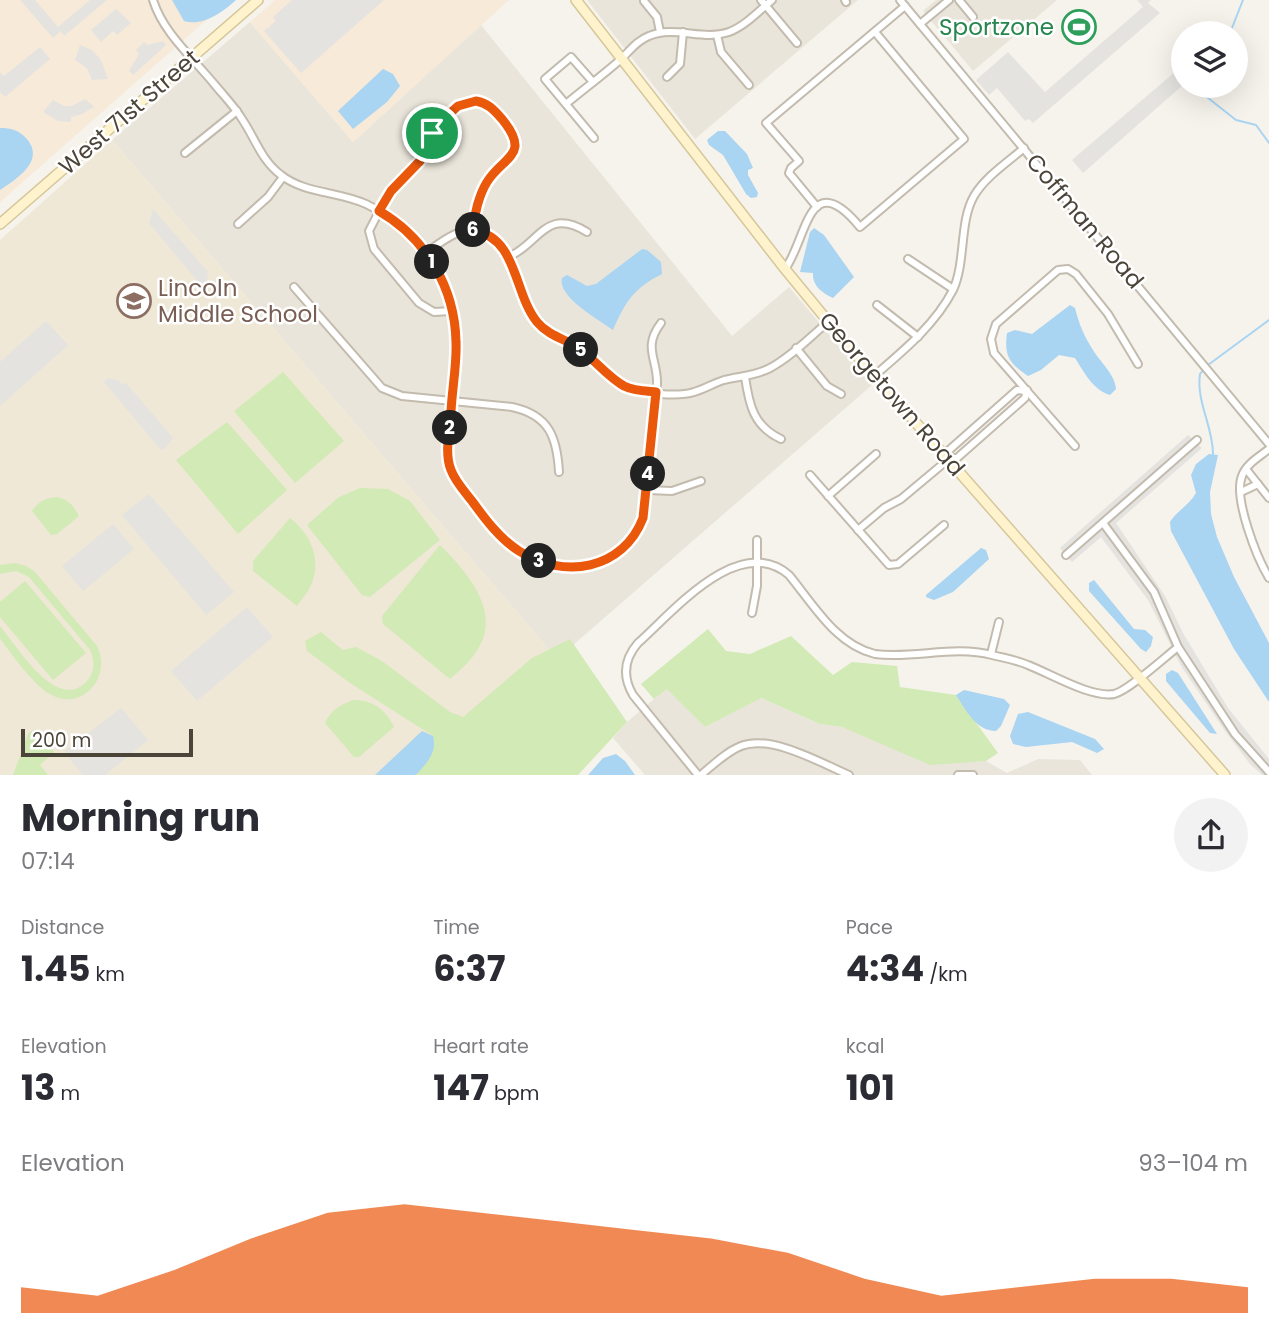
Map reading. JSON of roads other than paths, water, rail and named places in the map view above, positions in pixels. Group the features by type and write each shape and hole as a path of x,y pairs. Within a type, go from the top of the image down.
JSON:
{"main road":[{"name":"West 71st Street","path":"0,224 257,0"},
{"name":"Georgetown Road","path":"576,0 785,270 874,376 949,458 1225,775"}],"street":[{"path":"153,0 164,25 237,111 262,156 283,177 299,186 349,198 379,211 405,229 426,253 441,278 453,311 456,349 448,450 451,469 469,497 502,537 521,552 547,564 576,567 601,562 618,554 637,532 643,518 647,490 656,392 657,378 651,346 661,323"},
{"path":"644,0 657,19 660,32"},
{"path":"566,104 637,43 660,32 717,35 736,29 763,3 772,0"},
{"path":"920,24 949,0"},
{"path":"959,0 973,17"},
{"path":"763,3 797,43"},
{"path":"817,207 789,173 799,161 766,123 875,32 903,3"},
{"name":"Coffman Road","path":"903,3 1269,446"},
{"path":"667,77 680,64 683,32"},
{"path":"785,270 796,253 807,217 817,207 837,205 860,227 964,139 875,32"},
{"path":"717,35 721,52 749,85"},
{"path":"593,82 571,57 545,76 545,80 594,138"},
{"path":"453,311 434,312 421,305 374,249 369,231 391,191 420,161 438,124 458,106 473,101 484,103 501,119 514,137 513,153 509,160 487,183 475,214 473,230"},
{"path":"185,153 237,111"},
{"path":"874,376 918,337 953,289 972,198 1024,148"},
{"path":"238,224 268,197 283,177"},
{"path":"508,257 525,247 540,231 552,226 568,224 587,232"},
{"path":"426,253 452,234 473,230 493,237 503,247 532,314 543,328 580,350 622,385 638,391 679,396 727,379 758,374 772,367 828,321"},
{"path":"908,258 953,289"},
{"path":"1076,446 994,353 991,334 998,322 1064,268 1076,274 1108,314 1138,364"},
{"path":"295,287 380,387 400,396 512,407 532,414 543,422 553,436 559,471"},
{"path":"877,305 918,337"},
{"path":"796,348 827,386 841,394"},
{"path":"745,377 748,401 754,416 763,427 781,439"},
{"path":"949,458 950,449 1017,390 1026,390"},
{"path":"858,530 884,508 901,499 949,458 957,458 1026,398 1026,390"},
{"path":"1066,555 1197,440"},
{"path":"1269,446 1246,469 1241,478 1241,492 1250,535 1269,578"},
{"path":"828,496 876,454"},
{"path":"1246,469 1269,498"},
{"path":"810,475 886,562 892,565 898,564 944,525"},
{"path":"647,490 672,491 701,481"},
{"path":"1241,492 1258,484"},
{"path":"1103,523 1154,592 1178,647 1235,734 1269,772"},
{"path":"752,612 756,594 757,540"},
{"path":"849,775 777,745 758,742 735,748 700,775 633,695 625,670 630,654 638,643 714,576 734,566 757,564 776,566 787,573 838,634 862,651 886,655 958,649 991,654 1024,663 1103,694 1124,691 1131,687 1139,677 1178,647"},
{"path":"991,654 999,622"},
{"path":"958,775 973,775"}],"water":[{"path":"172,0 236,0 212,17 191,22 184,21"},
{"path":"383,69 393,74 400,86 387,102 353,129 338,111"},
{"path":"0,128 8,128 23,135 33,154 27,168 0,190"},
{"path":"718,131 725,131 747,154 753,168 748,170 748,175 758,193 757,197 751,198 746,194 723,155 709,145 707,140"},
{"path":"814,228 824,235 854,277 833,298 816,285 813,273 800,272 810,232"},
{"path":"642,249 661,262 662,274 637,290 613,330 580,307 566,293 562,278 567,275 587,286 596,284"},
{"path":"1070,305 1075,308 1090,345 1113,378 1116,389 1110,395 1094,385 1075,358 1059,355 1041,370 1028,376 1009,358 1006,348 1007,333 1015,330 1032,334"},
{"path":"1209,454 1218,455 1210,492 1211,514 1217,537 1234,577 1269,643 1269,702 1234,649 1171,531 1170,522 1196,493 1191,475 1196,464"},
{"path":"981,548 986,550 989,559 953,592 934,600 926,597 926,595"},
{"path":"1094,580 1134,629 1145,630 1153,637 1146,652 1089,591 1089,583"},
{"path":"1172,670 1178,673 1217,734 1210,733 1166,681 1166,674"},
{"path":"964,690 1004,699 1010,705 996,731 977,724 968,713 956,695"},
{"path":"1028,712 1095,739 1104,749 1097,753 1072,742 1026,747 1013,744 1010,736 1018,714"},
{"path":"422,731 433,736 434,747 431,756 418,773 375,775"},
{"path":"616,754 635,775 588,775 603,758"}],"waterway":[{"path":"1235,21 1243,0"},
{"path":"1208,98 1236,120 1256,125 1269,143"},
{"path":"1208,365 1269,320"},
{"path":"1204,369 1200,374 1200,394 1213,454"}],"place":[{"name":"Sportzone","path":"1079,27"},
{"name":"Lincoln Middle School","path":"134,301"}]}
